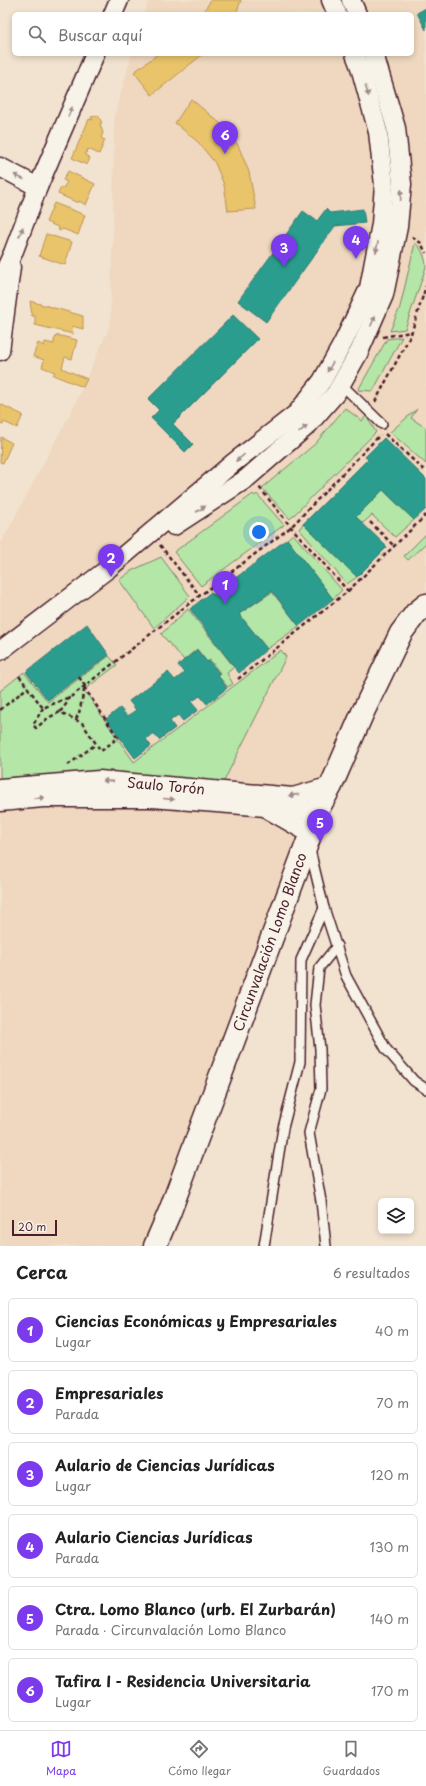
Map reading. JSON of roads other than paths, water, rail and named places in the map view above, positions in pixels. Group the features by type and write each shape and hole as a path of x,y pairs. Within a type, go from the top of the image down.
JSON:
{"street":[{"path":"114,12 119,0"},
{"path":"331,0 336,12"},
{"path":"351,0 357,12"},
{"path":"0,280 13,253 38,187 94,56"},
{"path":"0,651 109,568 233,464 297,413 322,381 344,343 369,288 381,224 384,184 378,132 360,67 355,56"},
{"path":"109,568 250,475 308,425 336,393 364,341 384,296 398,227 402,184 396,128 375,56"},
{"path":"0,167 38,187"},
{"path":"0,349 13,253"},
{"name":"Circunvalación Lomo Blanco","path":"155,1246 173,1204 317,811 331,786 363,712 401,634 416,613 426,605"},
{"name":"Saulo Torón","path":"0,788 99,780 293,796 331,786"},
{"name":"Saulo Torón","path":"0,802 43,798 152,798 317,811"},
{"path":"265,808 308,837"}],"lane":[{"path":"341,384 379,421"},
{"path":"308,837 324,908 346,976 386,1049 414,1081 426,1089"},
{"path":"264,1246 283,1128 300,1062 301,960 324,908"},
{"path":"326,1246 322,1201 309,1133 322,1089 320,1049 315,1005 319,968 337,946"}],"place":[{"name":"Tafira I - Residencia Universitaria","path":"225,154"},
{"name":"Aulario Ciencias Jurídicas","path":"356,259"},
{"name":"Aulario de Ciencias Jurídicas","path":"284,267"},
{"name":"Empresariales","path":"111,577"},
{"name":"Ciencias Económicas y Empresariales","path":"225,604"},
{"name":"Ctra. Lomo Blanco (urb. El Zurbarán)","path":"320,842"}]}
